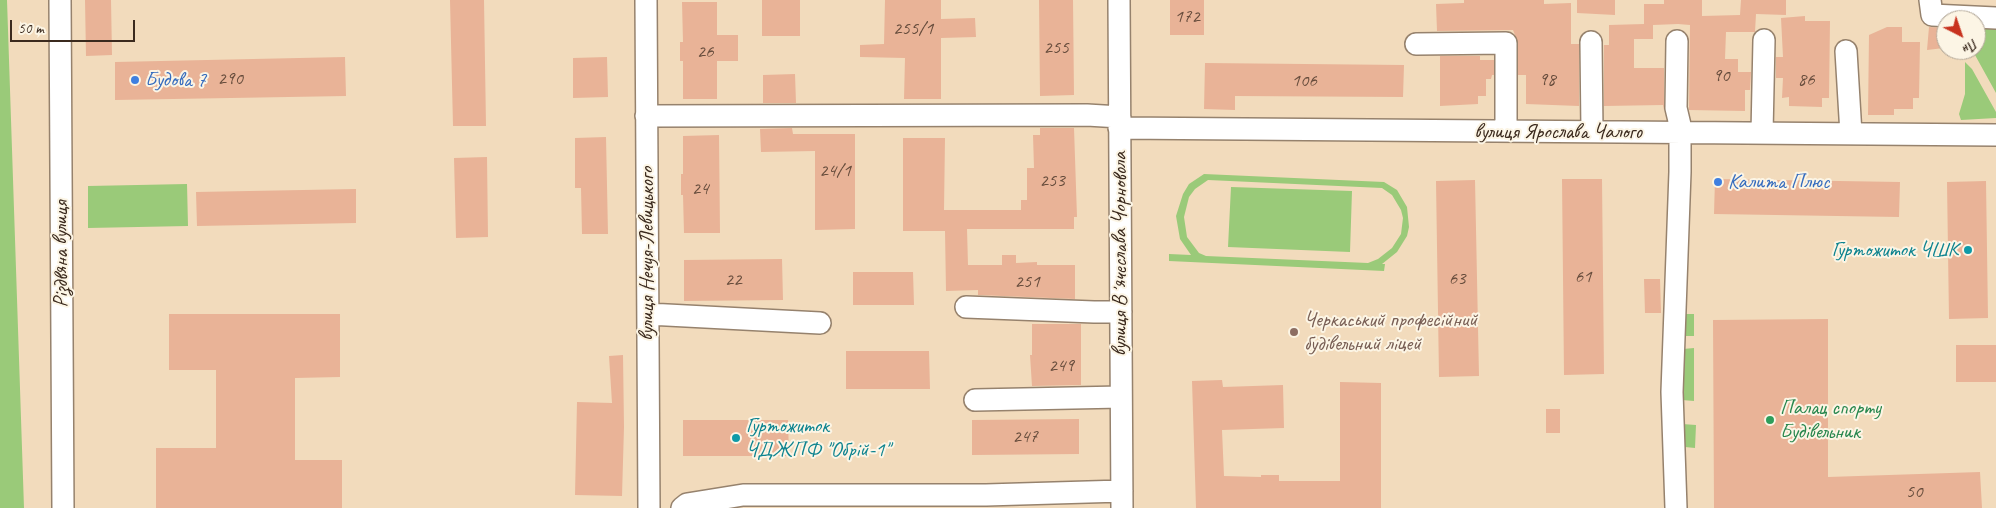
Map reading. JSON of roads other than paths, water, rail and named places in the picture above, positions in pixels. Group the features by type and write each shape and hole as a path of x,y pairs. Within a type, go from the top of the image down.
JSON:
{"street":[{"name":"Різдвяна вулиця","path":"60,0 63,508"},
{"name":"вулиця Нечуя-Левицького","path":"646,0 649,508"},
{"name":"вулиця Вʼячеслава Чорновола","path":"1119,0 1122,500"},
{"path":"1930,0 1932,15 1996,18"},
{"path":"1762,133 1764,40"},
{"path":"1676,508 1672,392 1681,133 1676,110 1677,41"},
{"path":"1591,42 1592,132"},
{"path":"1416,44 1506,43 1506,131"},
{"path":"1846,51 1851,134"},
{"name":"вулиця Ярослава Чалого","path":"646,116 1087,116 1120,123 1506,131 1996,135"},
{"path":"966,307 1121,312"},
{"path":"648,314 820,323"},
{"path":"975,400 1121,397"},
{"path":"682,508 687,504 743,496 986,501 1122,500"}],"place":[{"name":"Будова 7","path":"135,80"},
{"name":"Калита Плюс","path":"1718,182"},
{"name":"Гуртожиток ЧШК","path":"1968,250"},
{"name":"Черкаський професійний будівельний ліцей","path":"1294,332"},
{"name":"Палац спорту Будівельник","path":"1770,420"},
{"name":"Гуртожиток ЧДЖПФ \"Обрій-1\"","path":"736,438"}]}
